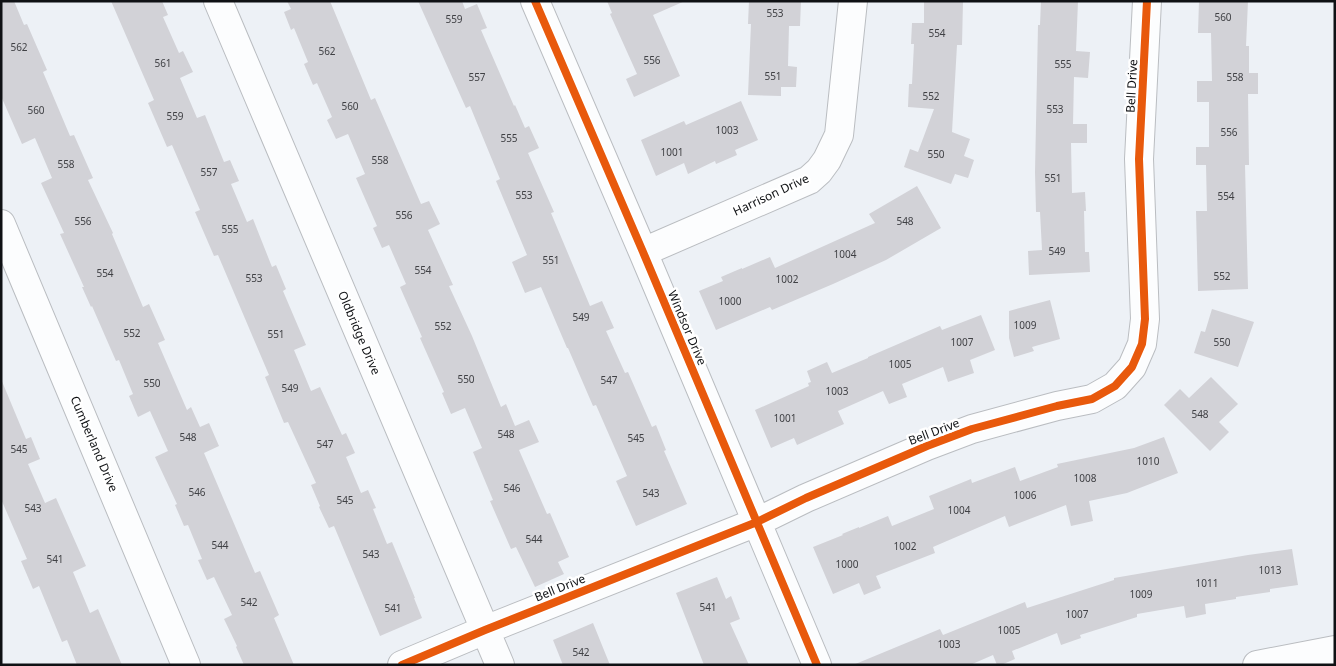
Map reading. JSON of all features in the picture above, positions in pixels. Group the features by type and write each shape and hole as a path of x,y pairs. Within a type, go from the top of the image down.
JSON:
{"street":[{"name":"Oldbridge Drive","path":"218,1 500,665"},
{"name":"Windsor Drive","path":"536,1 817,665"},
{"name":"Harrison Drive","path":"643,252 809,180 819,171 827,160 839,135 853,1"},
{"name":"Bell Drive","path":"402,665 757,522 806,498 927,446 963,432 1092,399 1115,386 1132,367 1142,344 1145,319 1140,159 1147,1"},
{"name":"Cumberland Drive","path":"1,224 186,665"},
{"path":"1257,665 1335,650"}],"building":[{"path":"1,1 14,1 24,25 27,24 47,70 43,72 70,136 74,135 93,178 88,180 113,233 143,307 149,304 165,340 158,343 187,410 191,407 200,427 209,423 219,446 204,453 255,573 260,571 279,615 274,618 294,665 244,665 236,647 224,619 232,615 214,577 207,580 198,560 202,559 188,525 184,526 175,505 177,504 155,457 168,451 150,411 138,417 129,396 133,394 119,360 116,361 60,234 64,233 41,183 52,178 35,138 22,144 1,96"},
{"path":"111,1 162,1 168,15 163,17 179,53 183,51 193,72 180,78 197,118 205,115 224,162 230,160 239,181 231,184 247,222 253,219 272,267 276,265 286,289 283,291 306,345 294,350 311,391 320,387 342,435 346,433 355,453 346,457 361,493 368,490 376,508 373,509 387,544 392,542 422,618 380,636 334,526 329,528 319,507 311,485 316,483 288,422 284,423 265,377 269,375 218,255 214,256 195,212 200,210 172,145 167,147 148,103 154,100"},
{"path":"287,1 330,1 371,100 375,98 421,204 429,201 440,224 428,230 453,285 449,286 501,407 506,404 515,426 529,420 539,442 519,450 547,514 550,513 569,557 558,562 564,574 535,587 516,547 511,549 490,501 493,500 473,452 482,448 465,408 451,414 442,393 444,392 420,338 422,337 400,287 406,284 389,245 382,248 373,228 377,226 356,178 365,174 348,134 336,139 327,120 332,117 317,83 313,85 304,64 308,62 294,28 291,30 284,12 291,9"},
{"path":"418,1 462,1 465,9 477,4 487,28 481,30 514,106 525,128 529,126 539,148 528,153 554,212 551,213 590,306 602,301 614,328 606,331 625,373 628,372 652,427 656,425 666,450 664,451 687,504 636,526 616,481 627,476 596,405 593,406 541,287 525,293 512,262 527,255 496,181 500,179 470,106 466,108"},
{"path":"607,1 685,1 653,15 680,76 634,97 626,79 637,74 610,14 612,13"},
{"path":"749,1 801,1 800,26 789,26 788,66 797,67 796,87 781,87 781,96 748,95 751,24 748,24"},
{"path":"924,1 963,1 962,45 957,45 952,132 970,139 964,156 974,160 968,178 955,174 951,184 904,167 910,149 918,152 934,109 908,107 909,84 912,84 914,44 911,44 912,23 924,23"},
{"path":"1041,1 1078,1 1076,51 1090,52 1088,78 1074,77 1073,124 1087,124 1087,143 1071,143 1072,193 1085,192 1085,252 1089,252 1090,272 1029,275 1028,251 1042,250 1040,212 1036,212 1035,172 1038,25 1040,25"},
{"path":"1199,1 1248,1 1246,46 1249,46 1249,73 1258,73 1258,94 1248,94 1249,165 1245,165 1248,289 1198,291 1196,211 1207,211 1206,165 1196,165 1196,147 1209,147 1209,102 1197,102 1197,81 1212,81 1211,33 1198,33"},
{"path":"741,101 758,140 735,150 737,155 716,164 715,161 688,174 684,163 656,176 641,140 684,121 686,125"},
{"path":"917,186 941,228 886,260 772,310 770,307 716,330 699,291 723,281 721,277 770,257 775,268 875,223 869,214"},
{"path":"1050,300 1060,339 1032,347 1034,351 1014,357 1009,338 1009,311"},
{"path":"1212,309 1254,322 1238,367 1194,353 1201,331 1205,332"},
{"path":"981,315 995,350 970,360 974,373 948,382 943,367 902,384 907,397 889,404 883,391 838,411 844,424 797,445 794,438 771,448 755,410 809,386 808,383 811,382 807,371 827,362 832,373 940,326 942,330"},
{"path":"1211,377 1238,404 1219,422 1229,432 1210,451 1164,405 1180,389 1189,398"},
{"path":"1,379 26,439 31,437 40,459 28,464 45,503 56,498 86,566 73,572 90,613 98,609 122,665 77,665 67,640 62,642 39,586 33,589 21,561 27,559 1,499"},
{"path":"1164,437 1178,473 1127,493 1089,501 1093,521 1071,526 1066,505 1009,527 1005,516 933,547 935,553 876,576 881,588 864,595 859,583 833,594 813,547 888,516 892,526 934,509 929,496 971,479 972,483 1015,467 1020,481 1058,467 1057,464 1134,448"},
{"path":"1292,549 1298,585 1270,589 1270,592 1205,604 1206,614 1186,618 1184,606 1137,614 1137,617 1080,635 1081,638 1061,645 1057,633 1012,651 1015,659 1001,665 997,665 993,655 970,665 853,665 940,629 943,635 1025,602 1027,608 1114,580 1114,578"},
{"path":"717,577 726,599 731,596 740,619 730,623 749,665 704,665 676,593"},
{"path":"593,623 610,665 563,665 553,640"}],"cycle path":[{"path":"535,1 817,665"},
{"path":"402,665 757,522 806,498 927,446 972,429 1057,406 1092,399 1115,386 1132,367 1142,344 1145,319 1139,159 1147,1"}]}
